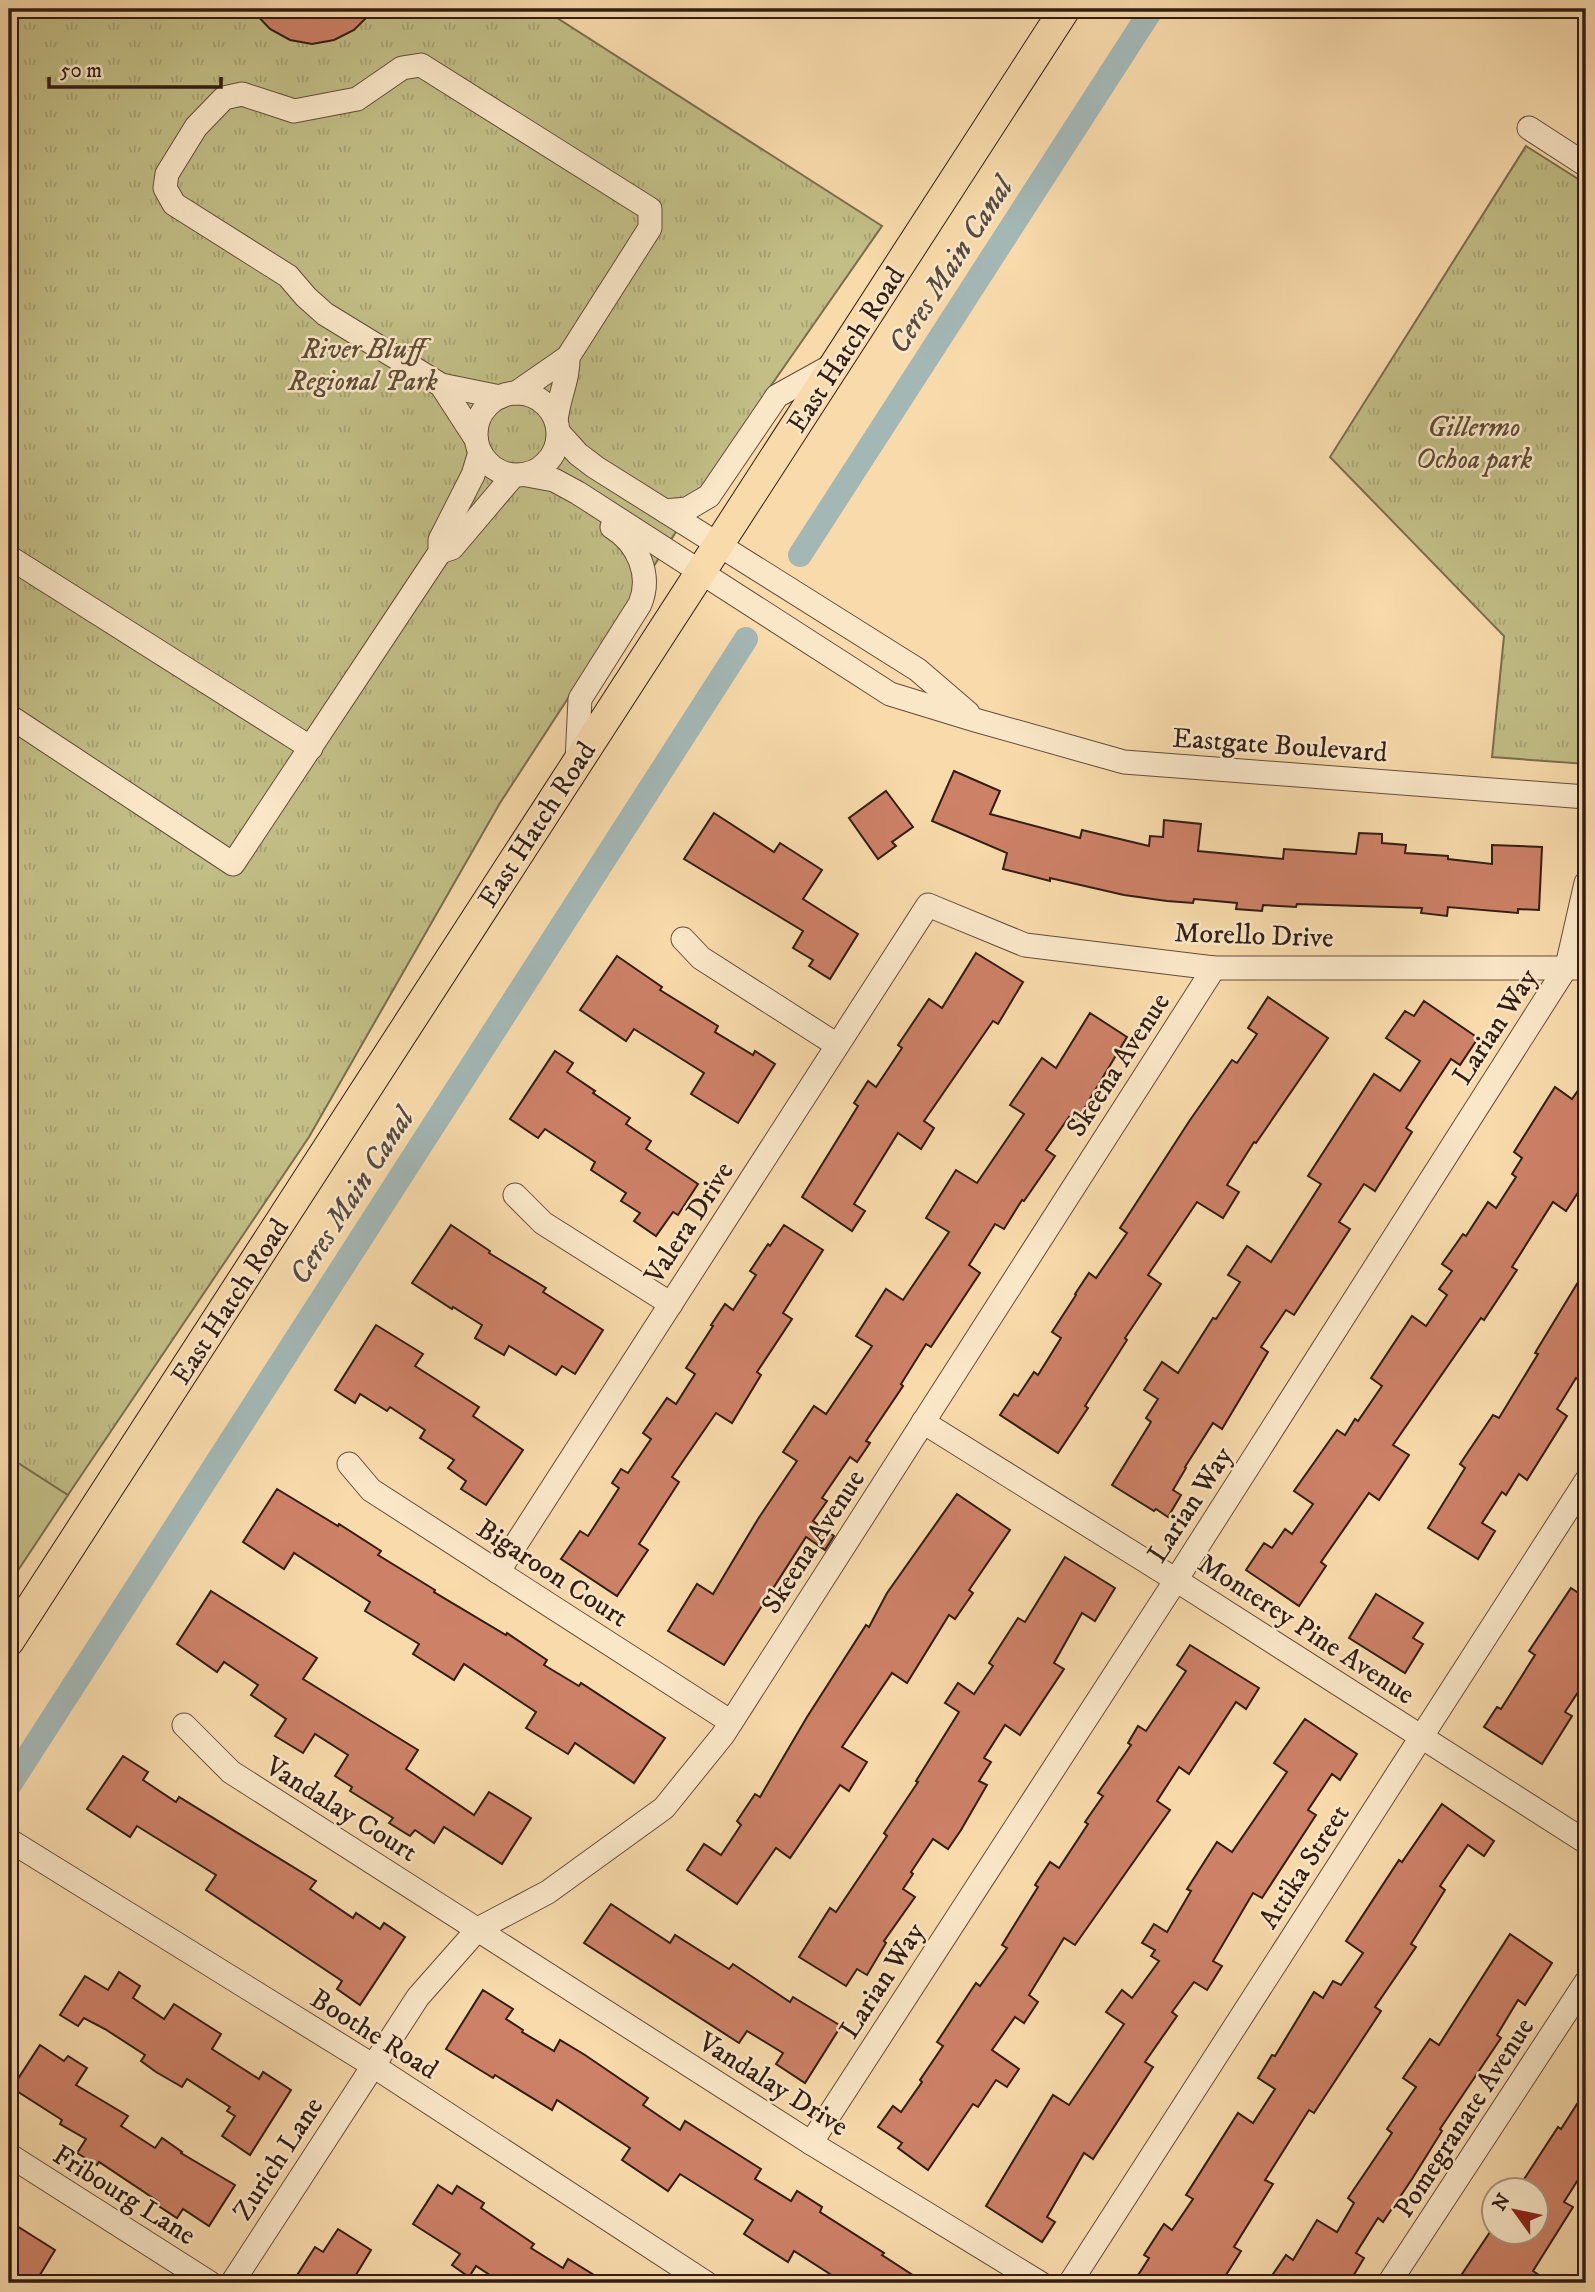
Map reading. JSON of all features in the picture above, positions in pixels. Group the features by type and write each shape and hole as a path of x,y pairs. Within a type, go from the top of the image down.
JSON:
{"main road":[{"name":"East Hatch Road","path":"9,1641 1065,9"}],"street":[{"path":"9,716 233,864 440,552 440,540 473,475 478,445 477,427 481,415 488,406 508,395 568,357 650,228 650,209 421,65 402,68 357,99 295,111 242,94 224,98 197,127 167,174 164,188 174,204 288,276 325,314 441,385 508,395 529,395 541,400 550,409 557,427"},
{"path":"1528,128 1586,166"},
{"path":"440,552 452,548 498,491 520,475 540,469 550,460 556,447 560,394 568,371 568,357"},
{"path":"665,511 687,509 709,496 776,396 833,365"},
{"path":"441,385 494,468 520,475"},
{"name":"Eastgate Boulevard","path":"557,427 594,467 918,670 975,720"},
{"name":"Eastgate Boulevard","path":"520,475 554,480 586,498 890,694 975,720 1124,762 1586,797"},
{"path":"577,761 580,699 640,604 645,590 642,567 630,542 591,513 586,498"},
{"path":"9,557 311,748"},
{"name":"Larian Way","path":"811,2143 1577,967 1586,883"},
{"name":"Morello Drive","path":"928,905 1025,945 1214,968 1577,967"},
{"name":"Valera Drive","path":"498,1572 928,905"},
{"path":"683,939 701,958 837,1045"},
{"name":"Skeena Avenue","path":"372,2065 418,1997 478,1929 548,1892 664,1808 731,1722 1214,968"},
{"path":"515,1195 543,1223 671,1304"},
{"name":"Monterey Pine Avenue","path":"923,1422 1586,1842"},
{"name":"Bigaroon Court","path":"349,1464 372,1490 731,1722"},
{"name":"Attika Street","path":"1070,2283 1586,1481"},
{"name":"Vandalay Court","path":"184,1725 231,1772 478,1929"},
{"name":"Boothe Road","path":"9,1840 372,2065 706,2283"},
{"name":"Vandalay Drive","path":"478,1929 811,2143 1040,2283"},
{"name":"Pomegranate Avenue","path":"1389,2283 1586,1982"},
{"name":"Zurich Lane","path":"232,2283 372,2065"},
{"name":"Fribourg Lane","path":"9,2155 210,2283"}],"green space":[{"name":"River Bluff Regional Park","path":"9,9 543,9 882,226 770,387 500,803 309,1137 68,1495 9,1457"},
{"name":"Gillermo Ochoa park","path":"1526,146 1586,184 1586,764 1492,757 1504,636 1330,457"},
{"path":"9,1457 68,1495 9,1584"}],"building":[{"path":"251,9 375,9 354,30 334,40 312,44 290,40 270,29"},
{"path":"954,771 1000,791 990,814 1080,838 1082,830 1149,846 1150,836 1163,837 1164,820 1201,824 1198,851 1283,859 1284,849 1356,854 1359,833 1382,834 1382,843 1406,845 1405,853 1448,856 1448,859 1492,864 1492,845 1542,847 1539,910 1518,909 1518,913 1448,907 1447,916 1421,913 1422,908 1297,904 1296,907 1263,905 1262,911 1236,909 1237,903 1194,899 1193,903 1167,901 1124,895 1050,878 1050,881 1003,869 1007,853 932,821"},
{"path":"886,791 913,827 892,842 896,846 878,859 849,818"},
{"path":"714,813 774,852 780,843 822,870 803,899 858,934 830,979 809,966 813,960 793,948 803,931 684,859"},
{"path":"976,953 1023,982 998,1024 993,1021 924,1121 934,1128 921,1149 898,1133 854,1204 865,1211 852,1231 802,1197 858,1106 854,1103 868,1081 876,1087 902,1048 898,1045 929,999 942,1008"},
{"path":"617,956 662,987 660,990 718,1026 715,1032 753,1055 755,1051 775,1064 738,1123 691,1094 704,1073 634,1029 626,1041 580,1010"},
{"path":"1268,997 1328,1038 1227,1185 1239,1192 1223,1218 1197,1202 1148,1275 1161,1284 1125,1338 1127,1340 1085,1406 1088,1408 1058,1453 1000,1415 1014,1394 1018,1396 1034,1372 1038,1375 1061,1338 1052,1332 1075,1294 1089,1273 1096,1278 1127,1233 1120,1228 1190,1120 1232,1060 1237,1063 1257,1034 1248,1028"},
{"path":"1424,1001 1478,1038 1460,1065 1451,1059 1406,1128 1412,1132 1375,1191 1364,1184 1339,1222 1350,1229 1294,1315 1286,1310 1261,1347 1268,1352 1222,1429 1213,1423 1185,1467 1173,1490 1181,1495 1168,1517 1156,1509 1154,1511 1112,1485 1151,1422 1146,1418 1158,1399 1144,1390 1162,1362 1178,1373 1240,1282 1228,1275 1247,1246 1271,1262 1321,1184 1308,1176 1374,1074 1400,1091 1420,1061 1386,1038 1405,1011 1414,1016"},
{"path":"1090,1013 1127,1037 1076,1122 1069,1117 1046,1150 1055,1156 1024,1201 1022,1200 1004,1229 995,1224 969,1265 980,1273 931,1347 926,1344 901,1384 903,1386 866,1441 870,1443 857,1462 850,1457 822,1498 827,1501 813,1521 834,1536 825,1550 806,1537 724,1665 668,1631 697,1584 713,1594 797,1461 783,1452 814,1406 826,1414 872,1346 856,1336 886,1289 903,1300 949,1232 926,1218 956,1170 977,1183 1024,1114 1010,1105 1042,1058 1056,1068"},
{"path":"555,1051 573,1063 567,1072 630,1118 626,1124 651,1141 646,1149 698,1184 678,1215 673,1212 656,1236 634,1221 640,1213 621,1201 626,1193 591,1170 595,1162 545,1129 538,1138 510,1119"},
{"path":"1586,1079 1586,1180 1566,1211 1553,1202 1512,1267 1517,1270 1393,1445 1409,1455 1379,1500 1369,1493 1321,1562 1326,1566 1299,1606 1246,1570 1264,1543 1272,1548 1285,1529 1292,1534 1313,1504 1294,1491 1337,1430 1345,1435 1382,1386 1371,1378 1412,1316 1426,1326 1447,1295 1439,1289 1452,1271 1442,1264 1463,1234 1466,1236 1488,1202 1496,1208 1516,1177 1512,1174 1522,1158 1514,1152 1555,1087 1572,1099"},
{"path":"451,1225 490,1251 489,1253 546,1288 543,1292 603,1330 575,1374 562,1366 556,1375 509,1346 504,1355 475,1338 482,1325 412,1283"},
{"path":"784,1225 823,1250 783,1313 792,1319 757,1372 761,1375 732,1423 716,1413 672,1477 679,1482 639,1544 648,1550 617,1596 561,1559 580,1531 588,1536 619,1488 612,1483 621,1469 628,1473 651,1439 643,1433 667,1398 676,1404 695,1374 686,1368 713,1326 711,1325 725,1304 733,1310 756,1275 750,1271"},
{"path":"1586,1269 1586,1370 1580,1381 1576,1378 1557,1409 1567,1416 1527,1480 1519,1474 1506,1495 1502,1492 1482,1523 1495,1531 1478,1559 1428,1528 1465,1468 1460,1464 1493,1415 1499,1418"},
{"path":"376,1325 423,1354 415,1366 479,1407 473,1416 523,1450 486,1505 461,1489 466,1481 448,1468 454,1460 420,1438 425,1430 390,1407 387,1411 360,1394 355,1403 335,1390"},
{"path":"277,1489 338,1526 339,1524 381,1551 378,1555 435,1590 434,1592 506,1635 507,1633 547,1660 544,1665 579,1686 581,1683 665,1738 634,1783 575,1743 568,1754 526,1728 536,1712 464,1664 454,1680 413,1654 419,1644 365,1611 370,1602 294,1553 284,1569 243,1542"},
{"path":"957,1494 1010,1530 969,1590 973,1593 955,1619 949,1615 907,1683 892,1673 842,1747 867,1762 849,1791 840,1785 790,1858 776,1848 737,1904 687,1870 704,1844 721,1855 741,1825 737,1821 755,1794 760,1797 866,1625 869,1627 887,1593"},
{"path":"1065,1557 1115,1588 1095,1621 1082,1613 1054,1663 1064,1669 1020,1735 1005,1725 984,1758 991,1762 979,1781 987,1785 961,1830 948,1849 933,1839 903,1889 915,1897 884,1941 886,1943 867,1975 857,1969 846,1986 799,1957 830,1908 836,1912 887,1836 884,1833 959,1712 945,1703 958,1683 974,1694 993,1666 989,1663 1018,1618 1025,1622"},
{"path":"1571,1588 1586,1598 1586,1680 1565,1712 1572,1716 1542,1764 1484,1727 1497,1707 1501,1709 1535,1655 1529,1651"},
{"path":"211,1591 317,1658 303,1679 418,1750 406,1769 474,1815 489,1792 531,1818 502,1864 444,1827 434,1843 415,1830 410,1836 389,1823 393,1818 350,1791 352,1787 335,1776 348,1755 315,1734 303,1753 275,1736 286,1719 251,1695 258,1685 224,1662 217,1672 177,1644"},
{"path":"1376,1594 1423,1623 1413,1638 1423,1644 1405,1673 1349,1638"},
{"path":"1190,1645 1259,1688 1246,1709 1236,1702 1189,1774 1179,1767 1157,1801 1170,1810 1075,1945 1064,1938 1029,1995 1038,2002 1024,2023 1015,2017 992,2050 1019,2069 1007,2087 996,2080 978,2107 973,2104 928,2170 898,2148 902,2143 878,2127 893,2106 901,2112 922,2082 920,2080 943,2046 937,2042 976,1983 980,1986 1007,1948 1002,1945 1038,1887 1035,1885 1050,1862 1059,1868 1088,1824 1085,1822 1103,1796 1098,1793 1131,1745 1128,1743 1138,1726 1146,1731 1186,1671 1177,1665"},
{"path":"1305,1719 1357,1754 1340,1780 1332,1774 1308,1810 1316,1815 1262,1898 1253,1893 1213,1961 1222,1966 1207,1990 1194,1982 1172,2012 1177,2016 1145,2062 1153,2067 1093,2159 1084,2153 1047,2217 1055,2222 1042,2242 986,2206 1053,2095 1069,2105 1124,2024 1106,2012 1122,1990 1132,1998 1159,1961 1151,1956 1155,1950 1142,1943 1154,1924 1167,1932 1191,1891 1187,1889 1217,1842 1232,1852 1287,1772 1274,1763"},
{"path":"123,1756 148,1772 143,1780 176,1802 179,1797 316,1881 310,1889 353,1918 356,1913 380,1929 384,1923 405,1937 360,2005 337,1989 342,1981 206,1890 216,1875 137,1826 130,1837 87,1809"},
{"path":"1442,1804 1494,1841 1484,1856 1468,1845 1440,1886 1445,1890 1411,1944 1416,1947 1375,2007 1381,2011 1314,2113 1309,2110 1265,2180 1273,2184 1234,2247 1241,2251 1221,2283 1133,2283 1149,2258 1144,2255 1164,2224 1172,2230 1193,2199 1186,2195 1238,2113 1253,2123 1275,2089 1258,2078 1272,2055 1275,2056 1314,1992 1323,1998 1333,1981 1341,1985 1363,1953 1346,1941 1399,1860 1402,1862"},
{"path":"611,1904 670,1943 675,1935 729,1969 733,1964 790,2002 793,1997 841,2026 805,2083 776,2064 783,2053 747,2031 739,2043 584,1943"},
{"path":"1510,1934 1552,1963 1525,2005 1518,2000 1497,2035 1501,2038 1440,2129 1442,2131 1412,2179 1383,2222 1378,2218 1356,2253 1364,2258 1349,2283 1267,2283 1286,2255 1293,2260 1317,2220 1337,2232 1354,2203 1348,2198 1392,2133 1387,2129 1416,2087 1403,2078 1430,2039 1439,2045"},
{"path":"119,1972 140,1986 133,1998 164,2019 174,2004 221,2034 212,2049 259,2079 263,2072 291,2090 250,2155 222,2136 235,2116 227,2111 230,2107 187,2079 182,2087 156,2072 141,2061 145,2055 105,2029 84,2018 78,2026 60,2015 85,1976 108,1990"},
{"path":"483,1990 513,2009 506,2019 523,2030 522,2032 554,2051 560,2040 585,2055 648,2098 643,2105 680,2130 685,2121 761,2169 755,2179 791,2201 797,2191 822,2207 820,2212 925,2283 844,2283 794,2251 788,2262 744,2234 753,2220 680,2174 668,2191 622,2160 630,2148 557,2100 552,2110 446,2049"},
{"path":"40,2045 64,2061 68,2056 87,2068 76,2085 128,2116 121,2126 155,2148 162,2138 181,2153 235,2185 209,2226 183,2209 177,2218 157,2205 159,2202 99,2162 97,2165 77,2153 86,2139 60,2124 62,2120 12,2088"},
{"path":"1586,2090 1586,2167 1564,2202 1573,2207 1550,2244 1550,2176 1526,2176 1558,2127 1561,2129"},
{"path":"438,2185 452,2194 457,2186 484,2203 481,2208 534,2244 531,2248 563,2268 568,2259 607,2283 502,2283 476,2266 469,2277 452,2265 460,2254 413,2224"},
{"path":"9,2221 55,2250 35,2283 9,2283"},
{"path":"338,2229 371,2250 351,2283 292,2283 315,2247 323,2252"},
{"path":"1481,2246 1549,2246 1533,2271 1551,2283 1456,2283"}],"waterway":[{"name":"Ceres Main Canal","path":"800,555 1152,9"},
{"name":"Ceres Main Canal","path":"9,1786 746,639"}]}
